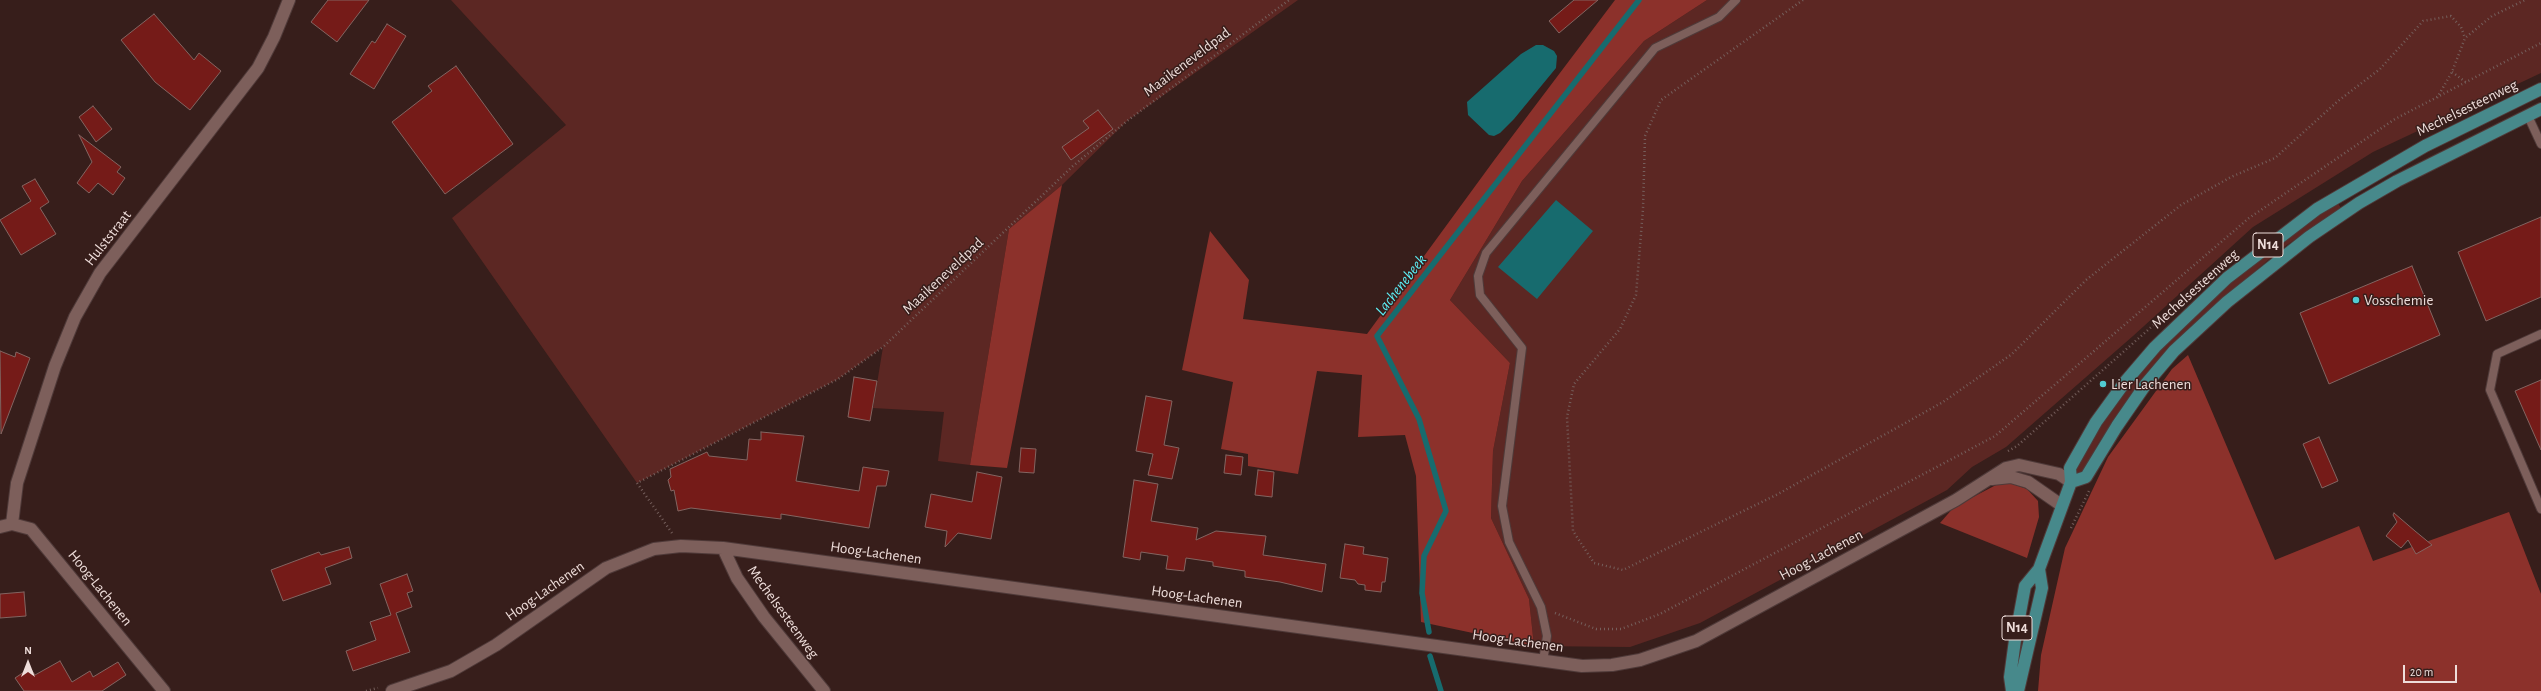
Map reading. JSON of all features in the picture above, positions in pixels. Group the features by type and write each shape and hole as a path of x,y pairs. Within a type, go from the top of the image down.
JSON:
{"main road":[{"name":"Mechelsesteenweg","path":"2012,691 2010,677 2025,586 2039,569 2061,505 2071,482 2070,468 2096,422 2125,382 2155,346 2227,278 2317,209 2358,183 2425,146 2541,89"},
{"name":"Mechelsesteenweg","path":"2071,482 2086,477 2116,426 2146,384 2174,351 2227,302 2309,237 2359,203 2397,181 2541,109"},
{"name":"Mechelsesteenweg","path":"2018,691 2042,588 2039,569"}],"street":[{"name":"Hulststraat","path":"6,526 17,483 54,366 75,317 100,273 258,68 274,37 289,0"},
{"name":"Hoog-Lachenen","path":"392,691 451,671 496,646 606,568 627,558 654,550 681,546 723,548 1582,666 1612,665 1640,660 1696,641 1956,500 2006,468 2019,465 2059,474 2071,482"},
{"name":"Hoog-Lachenen","path":"1990,479 2011,478 2028,482 2061,505"},
{"name":"Hoog-Lachenen","path":"6,526 31,529 164,691"},
{"name":"Mechelsesteenweg","path":"723,548 738,578 764,617 824,691"}],"lane":[{"path":"1543,661 1547,636 1541,607 1509,542 1502,506 1522,348 1480,295 1478,276 1486,253 1655,48 1719,17 1736,0"},
{"path":"2528,116 2541,144"},
{"path":"2541,334 2497,354 2490,390 2541,509"}],"path":[{"name":"Maaikeneveldpad","path":"676,539 637,483 838,379 884,347 1073,166 1127,121 1289,0"},
{"path":"1803,0 1661,100 1645,136 1643,209 1636,295 1620,329 1574,384 1567,417 1573,531 1594,563 1623,570 1778,494 1943,402 2012,354 2086,280 2181,204 2231,177 2275,158 2338,101 2380,69 2423,21 2451,16 2461,27 2465,38"},
{"path":"2437,98 2452,72 2465,38 2492,16 2525,0"},
{"path":"1541,607 1596,629 1621,629 1660,614 1995,436 2249,218 2395,119 2467,83 2541,43"},
{"path":"2452,72 2467,83"},
{"path":"2004,454 2017,446 2052,416"},
{"path":"2069,534 2092,486"}],"shaded area":[{"path":"451,0 1298,0 1127,121 1062,185 1009,229 970,465 938,461 944,412 873,408 883,347 838,379 637,483 452,218 566,125"},
{"path":"1615,0 1707,0 1644,41 1522,181 1450,300 1510,363 1493,451 1491,518 1529,599 1534,646 1421,622 1416,476 1405,435 1358,437 1362,375 1317,371 1298,474 1248,466 1248,454 1221,449 1233,382 1182,370 1210,231 1249,280 1243,319 1367,334 1495,159"},
{"path":"1707,0 2541,0 2541,73 2373,152 2253,227 2133,336 2006,447 1972,467 1947,490 1700,623 1630,647 1534,646 1529,599 1491,518 1493,451 1510,363 1450,300 1522,181 1644,41"},
{"path":"1062,185 1007,468 970,465 1009,229"},
{"path":"2337,202 2341,208 2281,249 2191,326 2140,383 2099,442 2081,475 2074,472 2107,416 2152,358 2233,280 2276,245"},
{"path":"2188,355 2275,560 2359,526 2373,561 2509,512 2541,594 2541,691 2038,691 2041,655 2065,548 2108,457 2172,369"},
{"path":"2010,483 2027,489 2038,501 2039,517 2027,558 1940,523 1954,507 1996,485"}],"water":[{"path":"1536,45 1543,45 1554,51 1557,56 1556,68 1514,119 1500,133 1494,136 1489,135 1468,115 1467,102 1521,54"},
{"path":"1556,200 1593,231 1537,299 1498,267"}],"building":[{"path":"328,0 369,0 337,42 311,22"},
{"path":"1574,0 1598,0 1559,33 1549,21"},
{"path":"154,14 194,60 199,53 221,71 190,110 155,82 121,40"},
{"path":"387,24 406,36 374,89 350,74 372,41 375,43"},
{"path":"456,66 513,144 445,194 392,122 432,91 428,86"},
{"path":"93,106 112,129 96,142 79,117"},
{"path":"1098,110 1113,129 1071,160 1062,147 1089,128 1083,121"},
{"path":"79,135 121,167 117,172 125,178 113,195 98,183 89,193 77,183 92,162"},
{"path":"35,179 49,202 40,208 56,234 21,255 0,220 31,201 22,186"},
{"path":"2541,217 2541,297 2486,321 2458,252"},
{"path":"2412,266 2440,335 2329,384 2300,313"},
{"path":"0,351 15,357 16,352 30,358 1,434"},
{"path":"854,377 877,381 870,421 848,417"},
{"path":"2541,380 2541,450 2515,391"},
{"path":"1146,396 1172,401 1164,445 1179,448 1172,479 1148,475 1153,454 1136,451"},
{"path":"761,432 804,436 796,481 859,491 863,467 889,471 886,486 877,486 869,528 781,514 781,519 691,508 678,511 674,490 671,491 668,480 671,477 670,469 707,452 709,456 747,460 749,439 761,440"},
{"path":"2319,437 2338,481 2322,488 2303,444"},
{"path":"1021,448 1036,449 1034,473 1019,472"},
{"path":"1226,455 1243,457 1241,475 1224,473"},
{"path":"1258,470 1274,472 1272,497 1255,495"},
{"path":"977,472 1002,477 991,539 958,533 945,547 947,531 925,527 931,494 972,502"},
{"path":"1134,480 1158,484 1151,521 1198,528 1196,540 1216,531 1266,536 1263,555 1326,564 1322,592 1280,582 1245,577 1245,571 1213,566 1213,562 1186,558 1184,571 1166,569 1168,556 1141,552 1140,560 1123,557"},
{"path":"2394,513 2432,545 2416,554 2408,540 2401,548 2386,536 2397,522 2393,515"},
{"path":"1345,544 1364,547 1363,554 1388,558 1385,582 1382,582 1381,592 1365,590 1365,585 1358,584 1355,580 1340,578"},
{"path":"349,547 352,558 325,568 331,584 283,601 271,570 319,552 321,555"},
{"path":"407,574 413,591 407,593 412,607 396,613 410,652 353,671 346,651 376,640 370,622 391,615 380,584"},
{"path":"24,592 26,616 0,618 0,594"},
{"path":"60,661 72,682 90,671 93,677 118,662 126,675 102,691 24,691 15,678 30,668 35,675"}],"waterway":[{"name":"Lachenebeek","path":"1429,632 1422,593 1424,556 1446,511 1419,419 1377,336 1639,0"},
{"name":"Lachenebeek","path":"1430,656 1441,691"}],"place":[{"name":"Vosschemie","path":"2356,300"},
{"name":"Lier Lachenen","path":"2103,384"}]}
